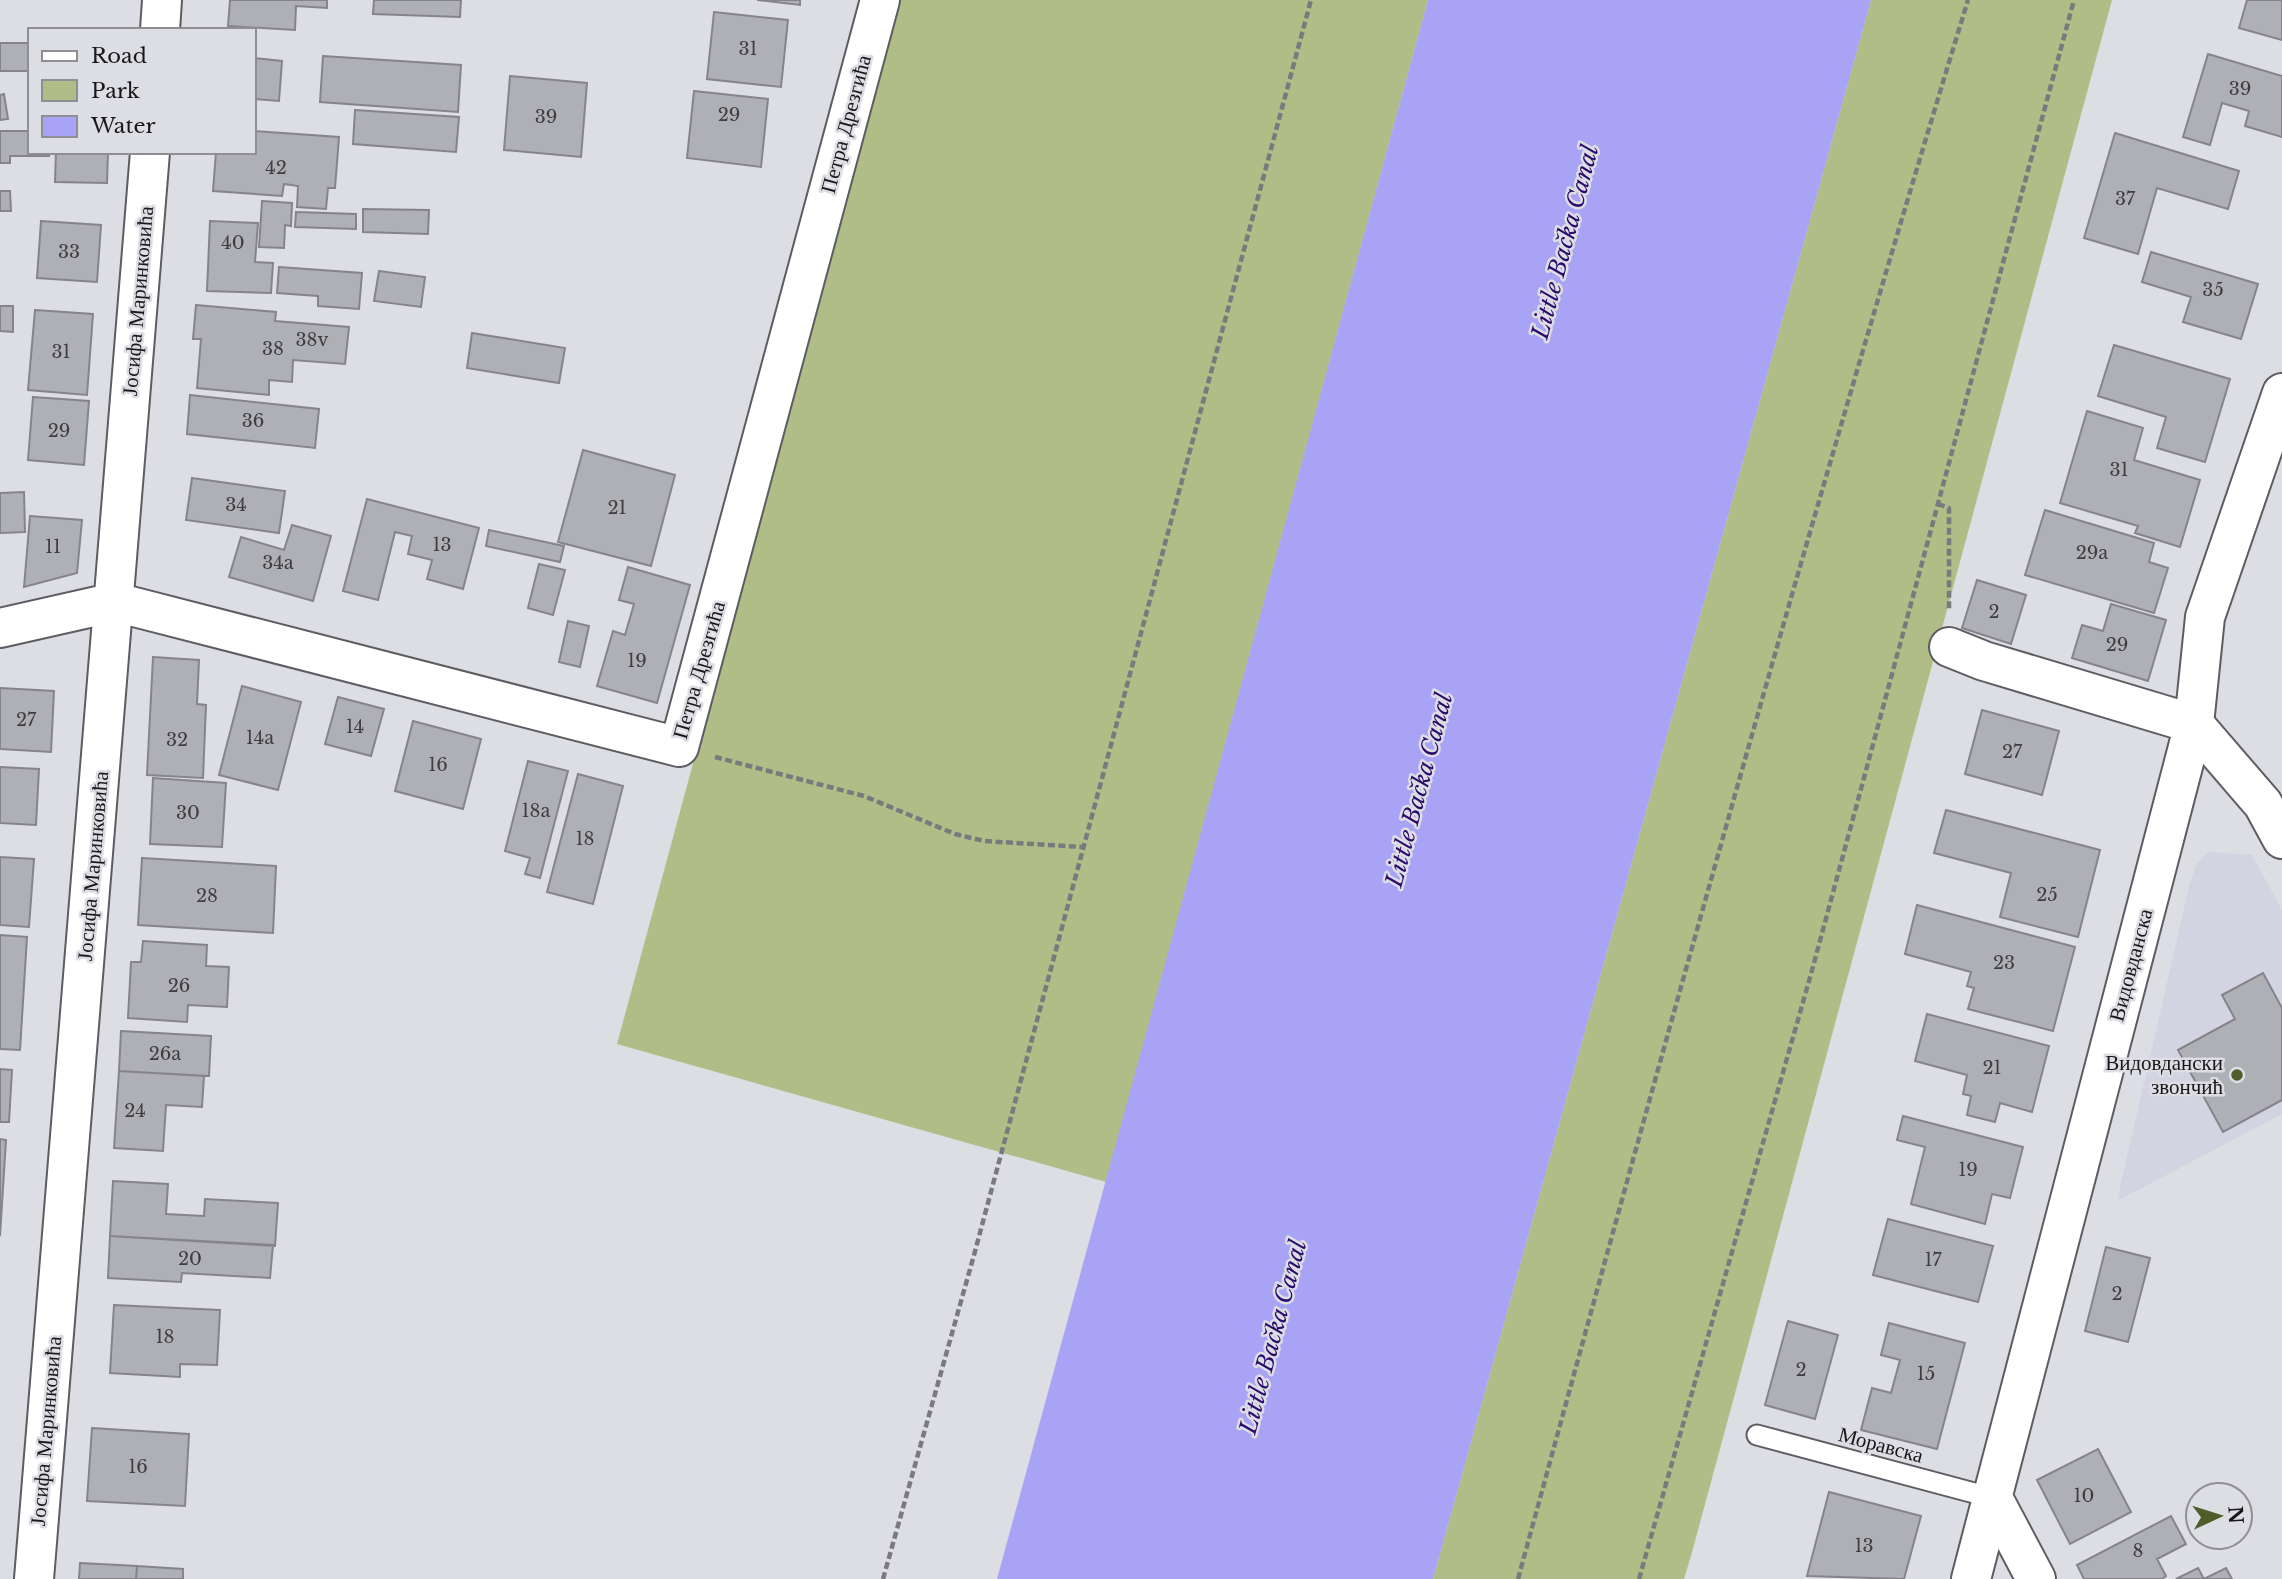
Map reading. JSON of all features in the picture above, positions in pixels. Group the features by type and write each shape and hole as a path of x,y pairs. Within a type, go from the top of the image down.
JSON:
{"street":[{"path":"160,28 162,0"},
{"name":"Петра Дрезгића","path":"0,628 115,601 679,747 880,0"},
{"name":"Јосифа Маринковића","path":"34,1579 150,154"},
{"name":"Видовданска","path":"1971,1579 2194,724 2205,617 2282,393"},
{"path":"1949,647 1984,661 2194,724 2263,804 2282,839"},
{"path":"1993,1498 2036,1579"}],"lane":[{"name":"Моравска","path":"1757,1436 1993,1498"}],"path":[{"path":"883,1579 974,1255 1311,0"},
{"path":"1518,1579 1869,323 1968,0"},
{"path":"1639,1579 1811,974 2074,0"},
{"path":"1937,504 1948,509 1949,647"},
{"path":"679,747 864,796 956,834 984,841 1082,848"}],"shaded area":[{"path":"2209,852 2252,855 2282,910 2282,1114 2117,1201 2190,883 2197,863"}],"green space":[{"path":"900,0 1428,0 1106,1182 617,1044"},
{"path":"1871,0 2112,0 1691,1556 1684,1579 1433,1579"}],"water":[{"name":"Little Bačka Canal","path":"1428,0 1871,0 1433,1579 997,1579"}],"building":[{"path":"230,0 327,0 327,8 296,6 295,30 228,26"},
{"path":"374,0 461,0 460,17 373,14"},
{"path":"757,0 800,0 800,5"},
{"path":"2247,0 2282,0 2282,40 2239,28"},
{"path":"714,12 788,20 781,87 707,79"},
{"path":"0,43 28,43 28,71 0,71"},
{"path":"2208,54 2282,76 2282,137 2245,126 2249,111 2222,103 2210,145 2183,137"},
{"path":"323,56 461,65 458,112 320,102"},
{"path":"256,58 282,61 279,101 256,99"},
{"path":"510,76 587,83 581,157 504,150"},
{"path":"694,91 768,99 761,167 687,158"},
{"path":"4,94 8,119 0,120 0,95"},
{"path":"355,110 459,117 456,152 353,144"},
{"path":"0,131 28,131 28,154 49,154 10,156 10,163 0,163"},
{"path":"256,131 339,137 335,188 328,188 326,209 297,207 298,186 284,184 282,196 213,191 216,154 256,154"},
{"path":"2115,133 2239,171 2228,209 2157,188 2138,254 2084,238"},
{"path":"56,154 108,154 107,183 55,182"},
{"path":"0,191 10,191 11,211 0,211"},
{"path":"262,201 292,203 291,226 285,225 284,248 259,247"},
{"path":"363,209 429,210 428,234 363,232"},
{"path":"296,212 356,214 356,229 295,227"},
{"path":"41,221 101,225 97,282 37,278"},
{"path":"210,221 258,223 255,262 273,263 271,293 207,291"},
{"path":"2151,252 2258,284 2241,339 2183,322 2191,297 2142,282"},
{"path":"279,267 362,273 359,309 318,306 318,296 277,293"},
{"path":"379,271 425,277 421,307 374,301"},
{"path":"196,305 276,312 275,321 349,327 345,364 293,360 292,382 269,380 269,395 197,388 201,339 193,339"},
{"path":"0,306 13,306 13,332 0,331"},
{"path":"35,310 93,314 87,395 28,390"},
{"path":"472,333 565,348 559,383 467,368"},
{"path":"2114,345 2230,379 2205,462 2157,448 2166,417 2098,396"},
{"path":"190,395 319,409 315,448 187,434"},
{"path":"33,397 89,401 84,465 28,460"},
{"path":"2087,411 2143,428 2134,460 2200,480 2180,547 2135,533 2138,526 2060,503"},
{"path":"583,450 675,475 651,566 558,542"},
{"path":"192,478 285,491 279,533 186,520"},
{"path":"24,492 25,532 0,533 0,493"},
{"path":"367,499 479,528 463,589 427,579 432,560 408,554 412,536 395,532 378,600 343,591"},
{"path":"2045,510 2154,543 2149,562 2168,568 2154,613 2025,575"},
{"path":"30,516 82,520 77,573 24,587"},
{"path":"292,525 331,536 313,601 229,577 241,537 284,550"},
{"path":"489,530 564,546 560,562 486,546"},
{"path":"539,564 565,570 553,615 528,608"},
{"path":"628,567 690,585 657,703 597,686 613,631 625,635 634,604 619,600"},
{"path":"1977,580 2026,595 2011,644 1962,628"},
{"path":"2111,604 2166,620 2148,681 2072,658 2082,625 2103,631"},
{"path":"568,621 589,626 580,667 559,662"},
{"path":"153,657 199,660 197,704 206,705 203,778 147,775"},
{"path":"242,686 301,702 278,790 219,775"},
{"path":"0,688 54,691 51,752 0,749"},
{"path":"338,697 384,709 371,756 325,744"},
{"path":"1982,710 2059,731 2042,795 1965,774"},
{"path":"413,721 481,739 463,809 395,791"},
{"path":"528,761 568,771 540,878 525,874 530,858 505,851"},
{"path":"0,767 39,769 36,825 0,823"},
{"path":"578,774 623,786 593,904 547,892"},
{"path":"153,778 226,783 222,847 150,844"},
{"path":"1946,810 2100,850 2078,937 2000,917 2011,873 1934,853"},
{"path":"0,857 34,859 29,927 0,925"},
{"path":"142,858 276,866 273,933 138,925"},
{"path":"1917,905 2075,947 2053,1031 1968,1009 1974,988 1967,986 1971,972 1905,954"},
{"path":"0,935 27,937 20,1050 0,1049"},
{"path":"143,941 207,945 206,966 229,967 227,1007 188,1005 187,1022 128,1018 131,962 141,962"},
{"name":"Видовдански звончић","path":"2263,973 2282,1008 2282,1100 2223,1132 2178,1050 2235,1019 2222,995"},
{"path":"1927,1014 2049,1046 2032,1112 2000,1103 1995,1122 1967,1115 1971,1096 1963,1094 1967,1075 1915,1061"},
{"path":"121,1031 211,1036 209,1076 119,1071"},
{"path":"0,1069 12,1070 9,1122 0,1122"},
{"path":"119,1071 204,1076 202,1107 166,1105 163,1151 114,1148"},
{"path":"1903,1116 2023,1147 2010,1198 1992,1194 1985,1224 1911,1204 1925,1147 1897,1140"},
{"path":"0,1139 6,1140 0,1236"},
{"path":"113,1181 168,1184 166,1214 204,1216 205,1199 278,1203 275,1246 110,1236"},
{"path":"1888,1219 1993,1246 1978,1302 1873,1275"},
{"path":"110,1236 273,1245 270,1278 182,1273 181,1282 108,1278"},
{"path":"2106,1247 2150,1258 2128,1342 2085,1331"},
{"path":"114,1305 220,1310 217,1365 180,1364 180,1377 110,1373"},
{"path":"1788,1321 1838,1335 1815,1419 1765,1405"},
{"path":"1889,1323 1965,1343 1937,1449 1861,1430 1872,1388 1891,1393 1900,1360 1881,1355"},
{"path":"92,1428 189,1434 185,1506 87,1501"},
{"path":"2098,1449 2131,1512 2070,1544 2037,1480"},
{"path":"1829,1492 1921,1516 1904,1579 1807,1576"},
{"path":"2171,1516 2184,1540 2184,1545 2157,1559 2166,1576 2162,1579 2084,1579 2077,1565"},
{"path":"80,1563 137,1566 136,1579 79,1579"},
{"path":"137,1566 183,1569 183,1579 136,1579"},
{"path":"2198,1568 2204,1579 2176,1579"},
{"path":"2226,1568 2232,1579 2204,1579"}],"place":[{"name":"Видовдански звончић","path":"2237,1075"}]}
